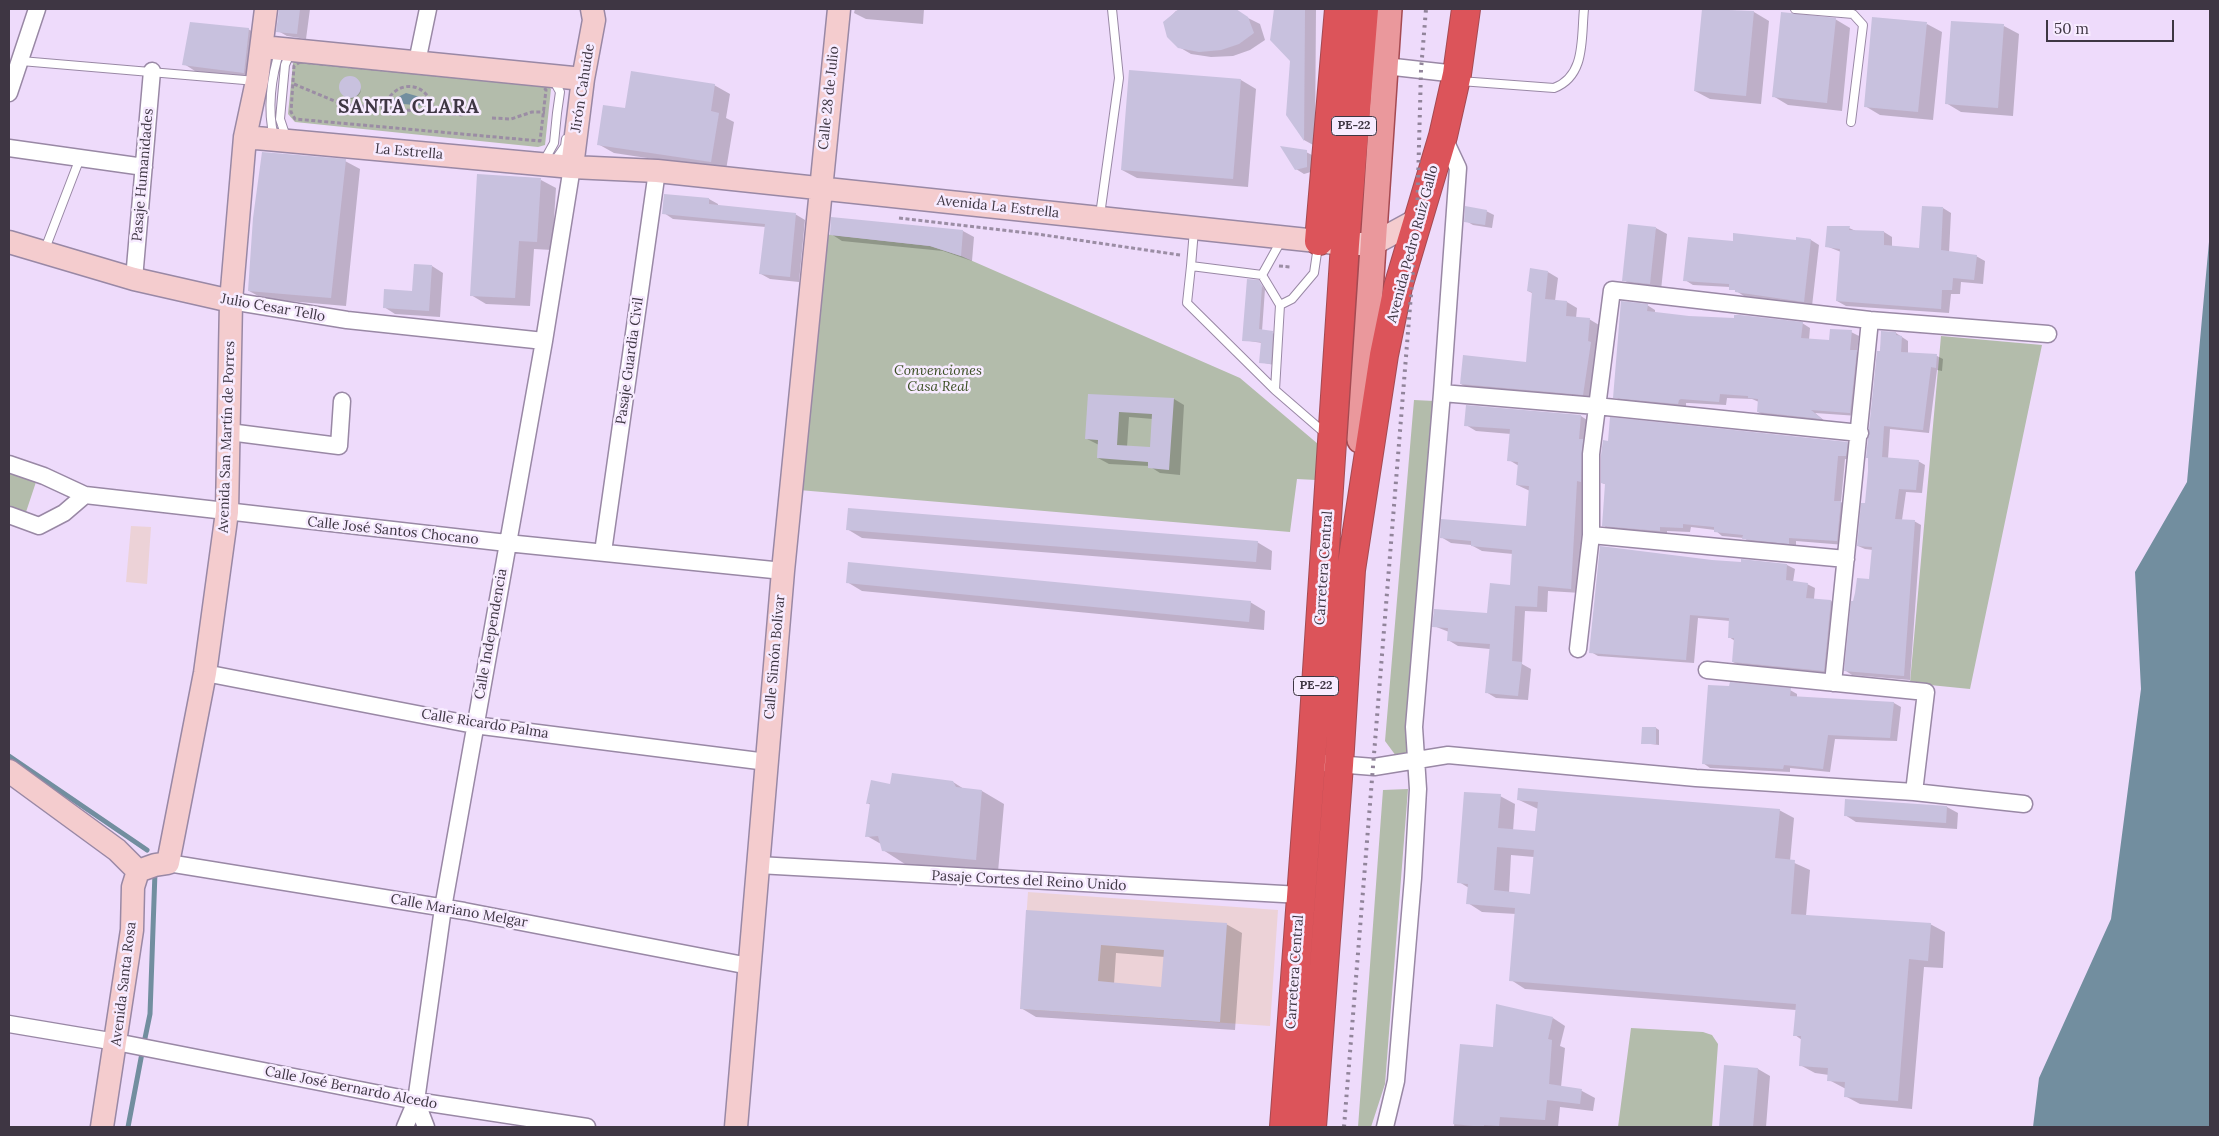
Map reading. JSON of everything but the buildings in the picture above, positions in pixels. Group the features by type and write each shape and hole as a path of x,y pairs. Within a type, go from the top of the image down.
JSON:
{"highway":[{"path":"1332,243 1339,9"},
{"name":"Carretera Central","path":"1284,1127 1333,440 1332,243 1364,9"},
{"name":"Avenida Pedro Ruiz Gallo","path":"1351,570 1384,355 1398,287 1443,136 1457,78 1466,9"},
{"name":"Carretera Central","path":"1312,1127 1339,764 1351,570"}],"main road":[{"name":"Carretera Central","path":"1351,570 1389,9"}],"street":[{"path":"9,93 37,9"},
{"name":"Avenida San Martín de Porres","path":"168,863 205,674 227,512 231,301 245,137 257,81 278,48 266,9"},
{"path":"417,62 428,9"},
{"name":"Jirón Cahuide","path":"555,166 567,79 594,20 592,9"},
{"name":"Calle 28 de Julio","path":"821,188 839,9"},
{"path":"278,48 567,79"},
{"path":"1385,66 1457,78"},
{"name":"Pasaje Humanidades","path":"134,279 152,70"},
{"path":"1385,1127 1396,1081 1400,1044 1418,799 1414,727 1442,393 1458,168 1443,136"},
{"name":"La Estrella","path":"245,137 555,166"},
{"path":"9,148 144,167"},
{"name":"Avenida La Estrella","path":"555,166 657,170 1332,243 1374,244 1417,220"},
{"name":"Calle Independencia","path":"405,1127 406,1120 416,1101 443,908 474,725 544,341 555,166"},
{"name":"Pasaje Guardia Civil","path":"603,552 657,170"},
{"name":"Calle Simón Bolívar","path":"736,1127 782,571 821,188"},
{"name":"Julio Cesar Tello","path":"9,242 134,279 231,301 347,320 544,341"},
{"path":"1578,649 1591,535 1591,454 1612,290 1870,320 2048,334"},
{"path":"1833,683 1860,433 1870,320"},
{"path":"1442,393 1596,406 1860,433"},
{"path":"229,432 339,446 342,401"},
{"name":"Calle José Santos Chocano","path":"9,464 44,476 85,495 507,543 782,571"},
{"path":"9,515 39,526 64,514 85,495"},
{"path":"1591,535 1846,559"},
{"path":"1707,670 1926,692 1914,792"},
{"name":"Calle Ricardo Palma","path":"205,674 474,725 766,762"},
{"path":"1311,762 1374,767 1448,756 1696,778 1914,792 2024,804"},
{"path":"9,771 117,850 138,872 155,864 168,863"},
{"name":"Calle Mariano Melgar","path":"168,863 443,908 749,966"},
{"name":"Pasaje Cortes del Reino Unido","path":"758,866 1300,895"},
{"name":"Avenida Santa Rosa","path":"102,1127 132,930 133,888 138,872"},
{"name":"Calle José Bernardo Alcedo","path":"9,1024 116,1042 416,1101 586,1127"},
{"path":"416,1101 426,1127"}],"lane":[{"path":"1100,218 1119,78 1112,9"},
{"path":"1457,78 1554,88 1565,84 1579,64 1584,9"},
{"path":"1795,9 1853,14 1860,19 1863,25 1851,122"},
{"path":"278,48 285,65 280,119 281,140"},
{"path":"278,48 270,120 281,140"},
{"path":"21,60 152,70 257,81"},
{"path":"555,166 554,143 557,113 560,92 567,79"},
{"path":"555,166 565,146 567,128"},
{"path":"43,253 80,158"},
{"path":"1194,228 1187,303 1275,390 1333,440"},
{"path":"1262,275 1282,237"},
{"path":"1280,305 1292,299 1314,273 1332,243"},
{"path":"1191,266 1262,275"},
{"path":"1262,275 1280,305 1275,390"}],"path":[{"path":"300,62 542,85 546,90 540,141 295,119 291,112 293,84 294,66 300,62"},
{"path":"283,82 293,84 337,102 463,115"},
{"path":"384,108 391,93 407,86 415,87 429,96 434,113"},
{"path":"492,118 511,119 532,112 557,113"},
{"path":"898,218 1037,234 1192,257"},
{"path":"1268,264 1290,267"}],"shaded area":[{"path":"131,526 151,527 147,584 126,582"},
{"path":"1028,892 1278,910 1270,1026 1020,1009"}],"green space":[{"path":"299,57 543,82 551,89 545,145 538,147 295,122 288,114 293,63"},
{"name":"Convenciones Casa Real","path":"823,234 930,246 961,256 1240,378 1318,444 1316,480 1297,479 1290,532 799,490 802,457 807,449 814,371 810,366"},
{"path":"1941,336 2042,345 1970,689 1910,683"},
{"path":"1414,400 1434,401 1409,756 1399,760 1385,741"},
{"path":"9,470 37,479 25,515 9,510"},
{"path":"1408,789 1385,1084 1371,1127 1358,1127 1383,790"},
{"path":"1631,1028 1703,1032 1712,1035 1718,1044 1712,1127 1618,1127"}],"water":[{"path":"406,93 420,97 426,106 392,103 394,99"},
{"path":"2210,231 2210,1127 2033,1127 2039,1078 2111,919 2141,689 2135,572 2187,482"}],"waterway":[{"path":"9,756 147,850"},
{"path":"144,1043 150,1014 155,872"},
{"path":"128,1127 142,1053"}],"railway":[{"path":"1344,1127 1417,220 1421,70 1426,9"}],"district":[{"name":"SANTA CLARA","path":"409,108"}]}
